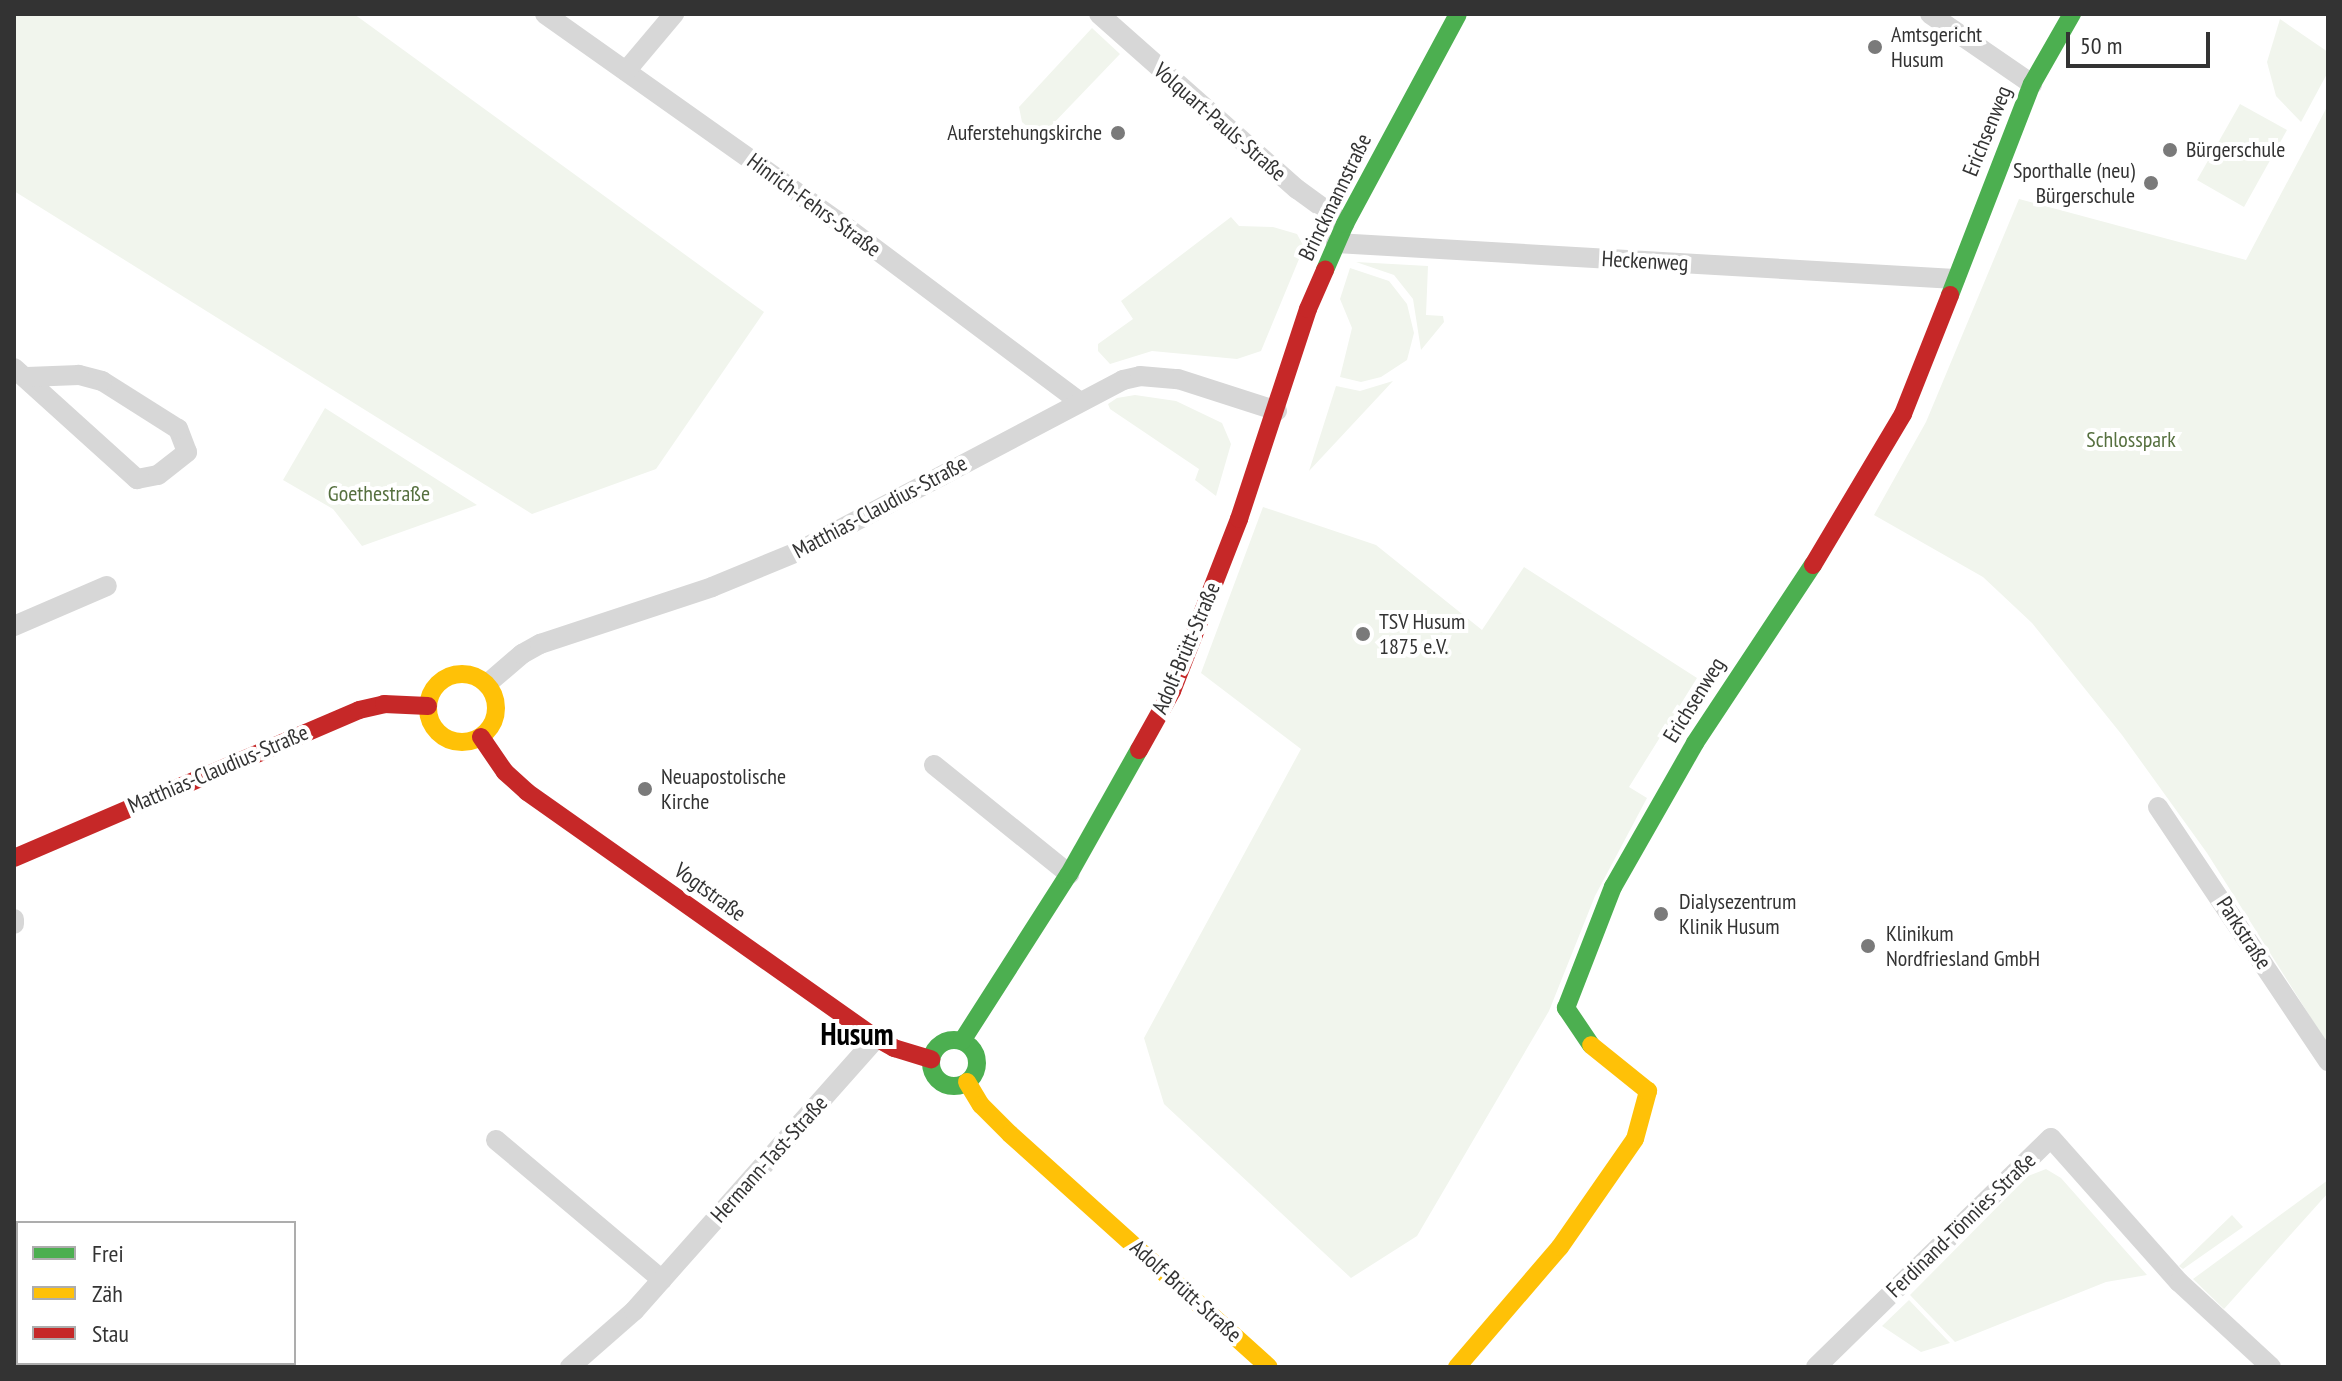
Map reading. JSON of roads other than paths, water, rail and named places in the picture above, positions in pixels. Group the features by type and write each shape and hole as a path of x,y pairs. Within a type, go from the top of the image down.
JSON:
{"street":[{"name":"Hinrich-Fehrs-Straße","path":"545,14 842,224 1079,401"},
{"path":"626,71 674,14"},
{"name":"Volquart-Pauls-Straße","path":"1099,14 1297,189 1345,224"},
{"name":"Brinckmannstraße","path":"1277,411 1308,309 1336,243 1458,14"},
{"path":"1930,14 2032,84"},
{"name":"Erichsenweg","path":"1457,1367 1560,1247 1635,1139 1648,1091 1585,1040 1566,1008 1613,887 1695,743 1846,514 1903,414 2032,84 2072,14"},
{"name":"Heckenweg","path":"1336,243 1955,279"},
{"path":"21,372 95,377 178,429 187,444 187,452 158,475 137,479 21,372"},
{"name":"Matthias-Claudius-Straße","path":"487,684 522,654 540,644 712,587 797,552 1123,380 1157,376 1277,411"},
{"name":"Adolf-Brütt-Straße","path":"931,1059 944,1042 962,1041 1069,874 1172,691 1277,411"},
{"path":"14,626 107,586"},
{"path":"459,674 475,676 487,684 497,708 489,730 481,737 457,742 445,738 429,718 430,696 444,679 459,674"},
{"name":"Matthias-Claudius-Straße","path":"14,858 359,710 384,704 428,706"},
{"name":"Vogtstraße","path":"481,737 505,772 527,792 876,1038 931,1059"},
{"path":"934,765 1069,874"},
{"name":"Parkstraße","path":"2158,807 2328,1061"},
{"name":"Hermann-Tast-Straße","path":"570,1367 634,1311 876,1038"},
{"path":"931,1059 936,1078 945,1085 967,1082 977,1065 970,1046 962,1041"},
{"name":"Adolf-Brütt-Straße","path":"967,1082 981,1105 1010,1134 1269,1367"},
{"name":"Ferdinand-Tönnies-Straße","path":"1816,1367 2051,1138 2179,1282 2271,1367"},
{"path":"496,1140 662,1280"}],"place":[{"name":"Amtsgericht Husum","path":"1875,47"},
{"name":"Auferstehungskirche","path":"1118,133"},
{"name":"Bürgerschule","path":"2170,150"},
{"name":"Sporthalle (neu) Bürgerschule","path":"2151,183"},
{"name":"TSV Husum 1875 e.V.","path":"1363,634"},
{"name":"Neuapostolische Kirche","path":"645,789"},
{"name":"Dialysezentrum Klinik Husum","path":"1661,914"},
{"name":"Klinikum Nordfriesland GmbH","path":"1868,946"}],"district":[{"name":"Husum","path":"857,1034"}],"park label":[{"name":"Schlosspark","path":"2131,440"},
{"name":"Goethestraße","path":"379,494"}]}
